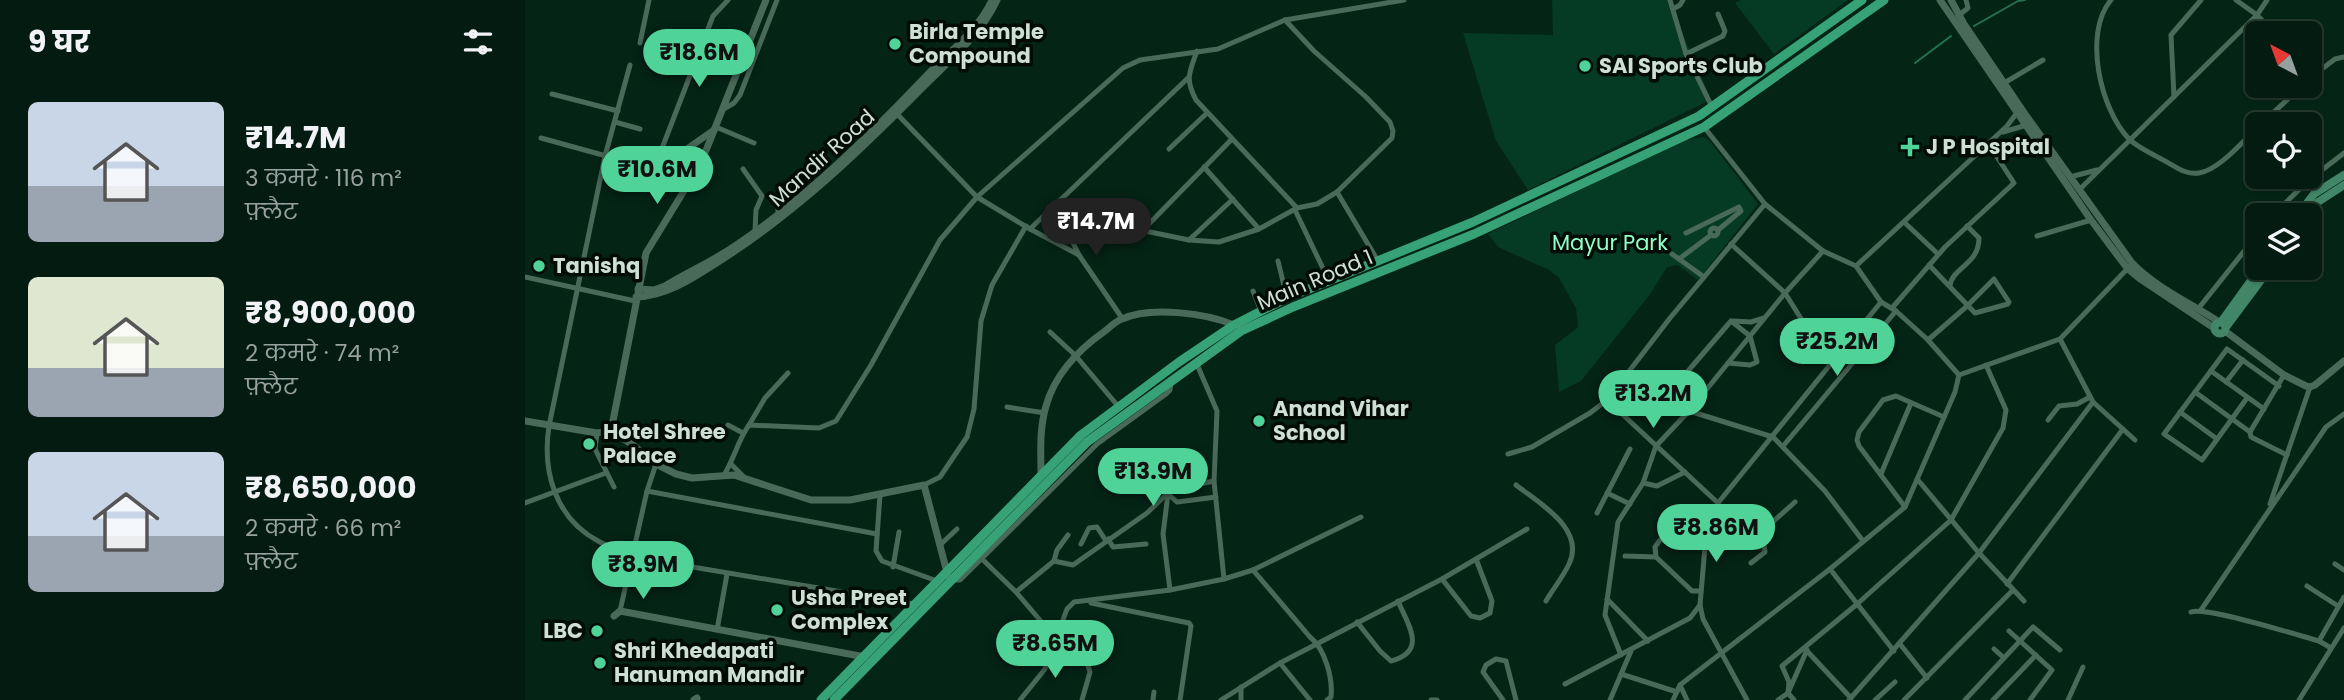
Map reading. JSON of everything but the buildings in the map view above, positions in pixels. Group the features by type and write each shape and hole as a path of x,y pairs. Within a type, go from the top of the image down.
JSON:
{"main road":[{"name":"Main Road 1","path":"834,700 1081,435 1234,325 1287,298 1454,230 1699,116 1862,0"},
{"name":"Main Road 1","path":"821,700 913,604 938,581 949,577 1087,442 1241,331 1293,307 1455,242 1704,127 1884,0"},
{"path":"2307,203 2314,194 2344,175"},
{"path":"2317,203 2344,185"},
{"path":"1454,230 1455,242"},
{"path":"2221,326 2252,280"},
{"path":"2221,326 2260,280"}],"street":[{"path":"640,43 649,0"},
{"path":"656,169 713,16 728,0"},
{"path":"611,431 646,253 701,163 766,0"},
{"path":"722,110 734,103 740,95 777,0"},
{"path":"750,425 820,428 836,421 857,389 940,240 977,197 1123,68 1140,60 1218,49 1285,20 1404,0"},
{"path":"1670,0 1686,54 1712,107"},
{"path":"1673,9 1683,0"},
{"path":"1940,0 1956,17 2004,83 2019,110"},
{"path":"1951,0 1956,17 2091,220 2130,265 2198,309 2284,375 2310,387"},
{"path":"1956,17 1968,8 1966,0"},
{"path":"2111,0 2097,26 2097,59 2105,99 2119,128 2131,141 2186,173 2201,173 2221,163 2245,140"},
{"path":"2174,97 2171,35 2201,0"},
{"path":"2237,0 2263,21"},
{"path":"2079,190 2257,15 2267,0"},
{"name":"Mandir Road","path":"636,296 665,286 734,246 778,214 848,154 925,77 995,1"},
{"name":"Mandir Road","path":"636,296 658,295 698,275 740,248 806,198 897,114 973,35 989,17 995,1"},
{"path":"1686,54 1723,36 1725,31 1718,14"},
{"path":"1231,140 1145,228 1147,233 1219,242 1259,229 1296,209 1317,204 1337,192 1392,138 1392,126 1366,97 1314,51 1285,20"},
{"path":"1197,51 1188,78 1189,87 1196,100 1296,209 1329,281"},
{"path":"2322,68 2335,59 2344,57"},
{"path":"2004,83 2043,60"},
{"path":"630,65 605,156 549,426 546,455 554,493 564,510 585,532 633,557 913,604"},
{"path":"525,421 597,433 611,431 656,464 676,474 692,478 724,475 745,478 811,500 837,501 880,495 924,485 940,477 967,437 974,409 981,321 992,285 1028,228 1055,206 1188,78"},
{"path":"552,94 618,111"},
{"path":"2274,112 2289,98"},
{"path":"1856,266 1997,135 2019,110"},
{"path":"1169,149 1207,113"},
{"path":"897,114 977,197 1079,255"},
{"path":"615,122 640,129"},
{"path":"1997,135 2029,125"},
{"path":"2029,125 2070,177 2139,278 2221,326"},
{"path":"1704,127 1765,204 1823,251 1856,266 1881,302 1894,309 1928,340 1959,375"},
{"path":"656,169 715,128"},
{"path":"715,128 754,143"},
{"path":"541,138 656,169 686,185"},
{"path":"1784,446 1938,254 2014,183 1988,143"},
{"path":"2285,203 2309,180 2344,153"},
{"path":"1204,167 1259,229"},
{"path":"743,169 762,196 756,211 755,231"},
{"path":"2070,177 2100,169"},
{"path":"778,214 782,188"},
{"path":"1337,192 1378,261"},
{"path":"1189,240 1233,198"},
{"path":"1508,454 1532,447 1607,400 1765,204"},
{"path":"1055,206 1079,255 1122,318"},
{"path":"1679,259 1741,211 1738,207 1686,233"},
{"path":"2037,236 2091,220"},
{"path":"1706,222 1785,293 1830,365"},
{"path":"1904,222 1938,254"},
{"path":"1951,286 1952,279 1977,254 1979,238 1967,226"},
{"path":"2198,309 2245,250"},
{"path":"1621,655 1605,615 1618,523 1643,483 1656,446 1823,251"},
{"path":"1672,254 1704,277"},
{"path":"1278,261 1287,298"},
{"path":"1928,340 1966,307 1994,279 2009,302 1975,313 1966,307 1951,286 1929,265"},
{"path":"1959,375 2060,339 2130,265"},
{"path":"525,278 636,296"},
{"path":"1253,291 1261,311"},
{"path":"1747,700 1703,619 1700,592 1706,535 1717,505 1881,302"},
{"path":"1041,476 1040,431 1054,385 1075,355 1088,343 1122,318 1173,312 1193,313 1234,325"},
{"path":"1764,318 1751,322 1728,323 1676,385 1678,394 1690,409 1773,437 1825,491 1863,541"},
{"path":"1728,363 1757,362 1750,336 1733,321"},
{"path":"1050,331 1075,355 1118,406"},
{"path":"2060,339 2091,400 2135,440"},
{"path":"2247,398 2202,460 2164,434 2227,349 2279,386"},
{"path":"2226,382 2243,360"},
{"path":"2268,512 2310,387 2344,360"},
{"path":"1196,362 1217,411 1214,481 1224,579"},
{"path":"1794,700 1788,693 1789,682 1782,666 1807,648 1942,531 1951,520 2003,428 2006,410 1986,365"},
{"path":"2211,371 2264,409"},
{"path":"724,475 743,433 765,398 788,373"},
{"path":"1673,700 1679,689 1722,653 1905,507 1955,392 1959,375"},
{"path":"2250,432 2284,375"},
{"path":"924,485 949,577 960,580 1097,444 1166,394 1170,390 1171,380"},
{"path":"2195,392 2250,432 2251,437 2287,455"},
{"path":"1905,507 1859,446 1859,432 1883,400 1896,396 1944,417"},
{"path":"1607,400 1717,505 1766,547 1765,552 1751,563"},
{"path":"2048,420 2059,406 2091,400"},
{"path":"1807,648 1850,699 1979,553 2091,400"},
{"path":"1881,474 1911,403"},
{"path":"1007,407 1045,413"},
{"path":"2181,412 2217,439"},
{"path":"2201,610 2326,427 2344,414"},
{"path":"727,425 743,433"},
{"path":"2007,584 2123,429"},
{"path":"597,433 595,449 614,487"},
{"path":"1597,513 1630,449"},
{"path":"656,464 617,613 865,657"},
{"path":"731,464 745,478"},
{"path":"1643,483 1657,486 1685,472"},
{"path":"525,503 606,473"},
{"path":"1918,480 2012,591 2024,601"},
{"path":"1054,561 1073,565 1147,513 1171,490 1214,481"},
{"path":"1516,485 1560,520 1572,540 1570,563 1546,601"},
{"path":"647,491 877,534"},
{"path":"1607,493 1630,504"},
{"path":"1168,494 1177,502 1216,497"},
{"path":"1168,494 1163,534 1170,590"},
{"path":"880,495 876,551 882,561 938,581"},
{"path":"1753,536 1795,502"},
{"path":"1020,700 1043,674 1067,609 1074,602 1170,590 1224,579 1253,570 1361,517"},
{"path":"1081,544 1089,528 1097,527 1114,547 1146,544"},
{"path":"1224,698 1280,663 1442,579 1527,528"},
{"path":"940,545 957,529"},
{"path":"893,566 899,532"},
{"path":"1700,592 1692,591 1656,557 1655,547 1660,540 1706,535"},
{"path":"1016,592 1054,561 1057,550 1069,536"},
{"path":"1625,556 1656,557"},
{"path":"1442,579 1471,616 1480,618 1490,613 1492,601 1476,559"},
{"path":"983,560 1016,592 1056,639 1070,642 1083,650 1090,672 1082,700"},
{"path":"2335,564 2344,570"},
{"path":"1830,569 1894,651"},
{"path":"1253,570 1317,643 1332,683 1331,697 1327,700"},
{"path":"717,630 727,574"},
{"path":"2307,586 2339,606"},
{"path":"1904,700 2012,591"},
{"path":"2319,640 2344,597"},
{"path":"1607,599 1648,641"},
{"path":"1357,622 1391,661 1402,658 1411,652 1414,640 1398,601"},
{"path":"1085,602 1189,623 1190,638 1181,700"},
{"path":"1565,684 1690,618 1700,605"},
{"path":"2192,612 2201,610 2319,640 2331,648"},
{"path":"1690,618 1703,619"},
{"path":"1965,700 2032,627 2060,650"},
{"path":"2299,700 2344,628"},
{"path":"2009,631 2021,639 2052,670 2030,700"},
{"path":"1900,644 1927,678"},
{"path":"1778,700 1788,693 1807,648"},
{"path":"1994,649 2004,658"},
{"path":"1610,700 1631,650"},
{"path":"1993,700 2036,655"},
{"path":"1503,700 1483,672 1486,665 1496,659 1507,661 1516,700"},
{"path":"1280,663 1310,700"},
{"path":"2068,700 2083,667"},
{"path":"1621,674 1679,689 1687,700"},
{"path":"1875,700 1895,682"},
{"path":"1241,687 1241,700"},
{"path":"1153,700 1154,692"},
{"path":"1224,698 1234,700"},
{"path":"1431,700 1437,700"}],"green space":[{"name":"SAI Sports Club","path":"1552,0 1668,0 1710,97 1706,102 1528,190 1496,141 1463,33 1553,35"},
{"path":"1741,0 1848,0 1774,54 1735,3"},
{"name":"Mayur Park","path":"1704,137 1710,141 1758,204 1698,280 1678,265 1667,267 1651,293 1581,381 1559,392 1555,345 1578,327 1576,308 1559,278 1549,270 1498,247 1488,234 1685,140"}],"waterway":[{"path":"1974,26 2018,1 2025,0"},
{"path":"1915,63 1951,36"}],"place":[{"name":"Birla Temple Compound","path":"895,44"},
{"name":"SAI Sports Club","path":"1585,66"},
{"name":"J P Hospital","path":"1910,147"},
{"name":"Tanishq","path":"539,266"},
{"name":"Anand Vihar School","path":"1259,421"},
{"name":"Hotel Shree Palace","path":"589,444"},
{"name":"Usha Preet Complex","path":"777,610"},
{"name":"LBC","path":"597,631"},
{"name":"Shri Khedapati Hanuman Mandir","path":"600,663"}]}
